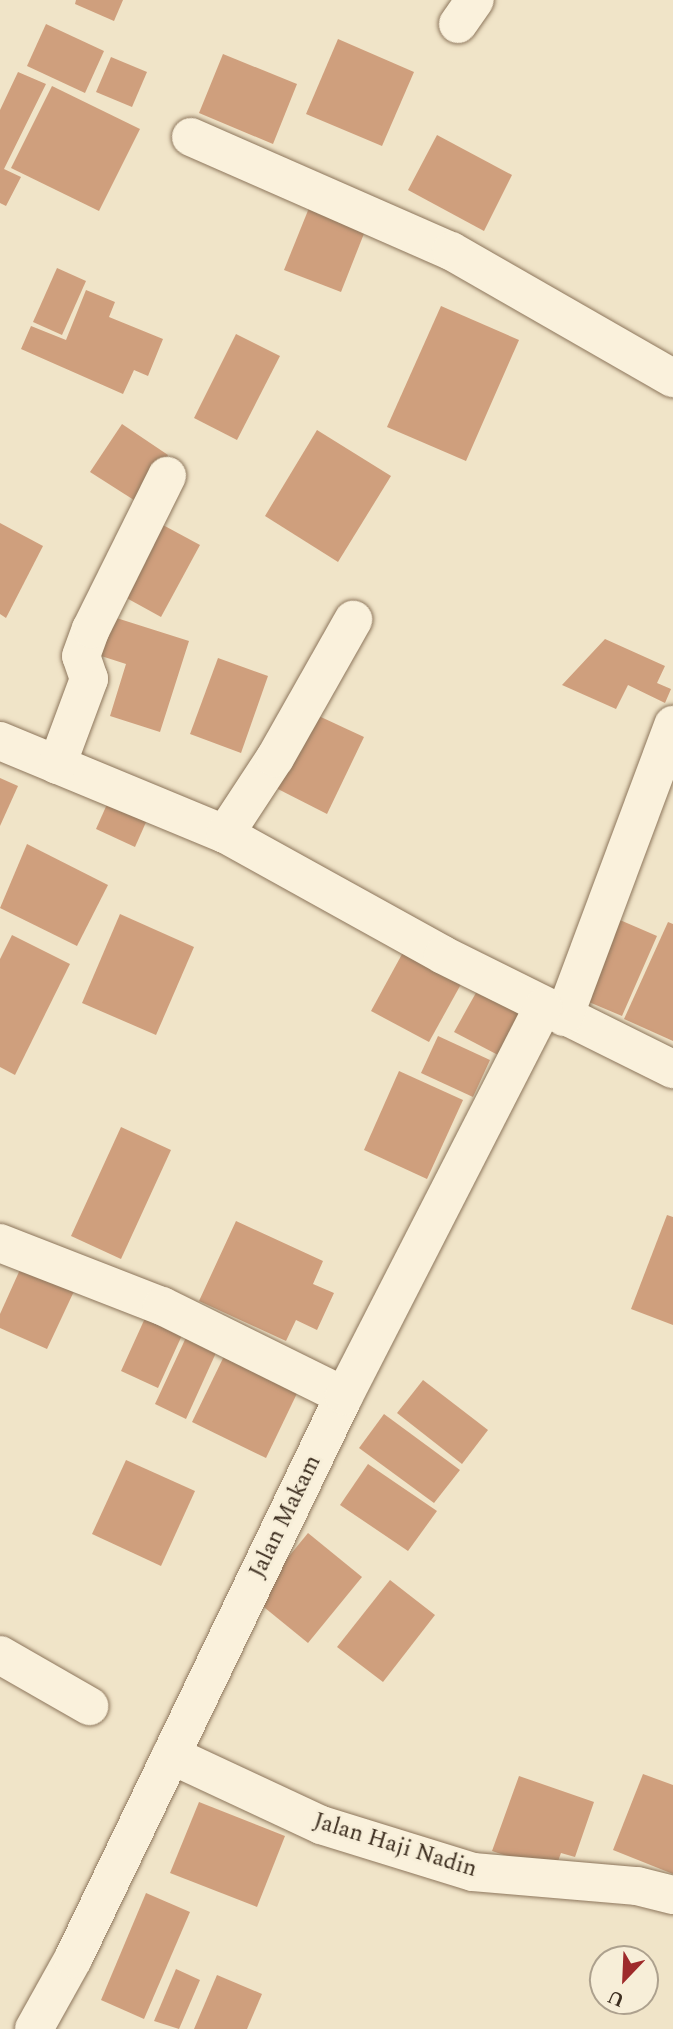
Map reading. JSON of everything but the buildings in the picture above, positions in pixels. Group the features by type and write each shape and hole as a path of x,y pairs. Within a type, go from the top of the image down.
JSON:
{"street":[{"path":"191,137 451,251 673,378"},
{"path":"57,765 89,679 81,656 91,629 167,476"},
{"path":"225,834 275,758 352,620"},
{"name":"Jalan Makam","path":"34,2029 171,1755 344,1396 553,1012 673,725"},
{"path":"0,741 225,834 553,1012 673,1069"},
{"path":"0,1243 162,1306 344,1396"},
{"path":"0,1655 89,1706"},
{"name":"Jalan Haji Nadin","path":"171,1755 321,1825 473,1872 637,1886 673,1895"}]}
